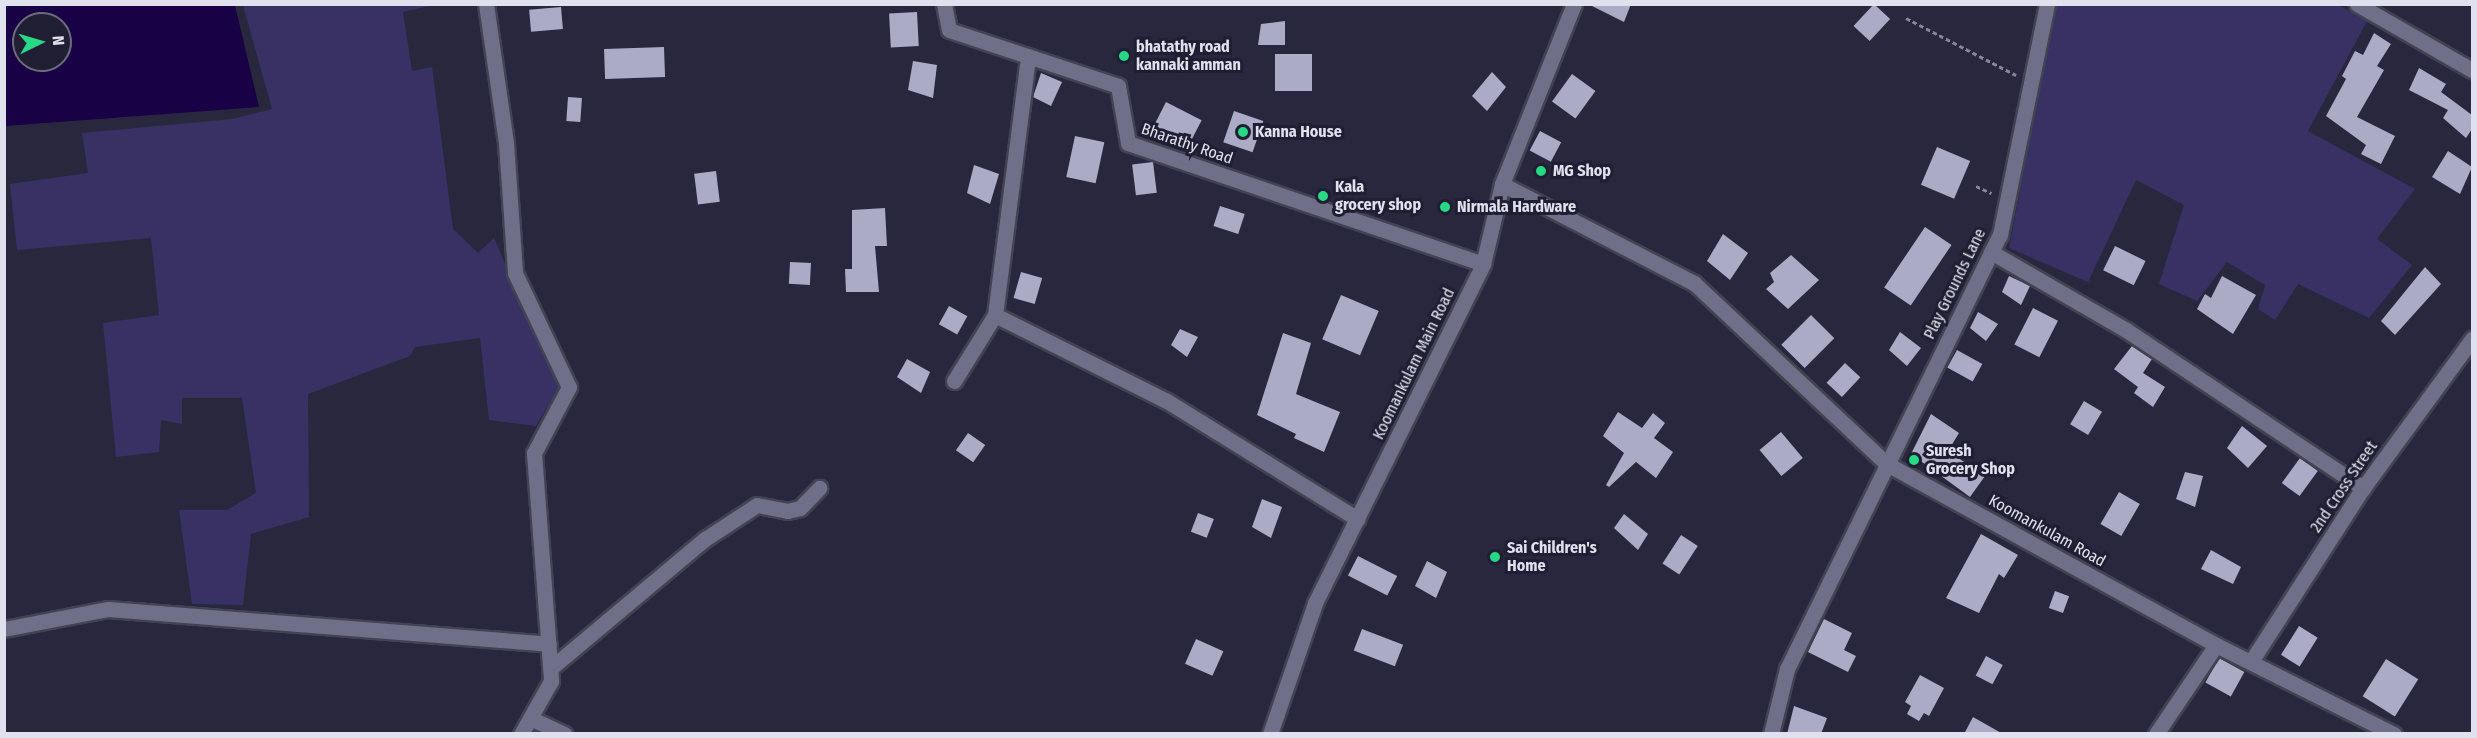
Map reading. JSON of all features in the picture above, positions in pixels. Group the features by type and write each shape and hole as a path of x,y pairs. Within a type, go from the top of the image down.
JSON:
{"street":[{"path":"486,4 506,143 515,273 569,387 534,453 551,681 521,734"},
{"name":"Bharathy Road","path":"944,4 949,30 1118,86 1128,143 1483,264"},
{"name":"Koomankulam Main Road","path":"1270,734 1315,603 1483,264 1502,184 1574,4"},
{"name":"Play Grounds Lane","path":"1770,734 1787,669 2000,235 2047,4"},
{"path":"2356,4 2472,70"},
{"path":"954,381 995,315 1028,56"},
{"name":"Koomankulam Road","path":"1502,184 1694,283 1887,464 2216,645 2252,660 2394,734"},
{"path":"1991,252 2126,330 2362,488"},
{"path":"995,315 1167,401 1357,519"},
{"name":"2nd Cross Street","path":"2252,660 2362,488 2472,339"},
{"path":"550,668 705,539 757,505 787,511 800,508 819,488"},
{"path":"4,629 108,609 549,644"},
{"path":"2156,734 2216,645"},
{"path":"530,718 564,734"}],"path":[{"path":"1906,18 2031,82"}],"shaded area":[{"path":"4,5 235,5 259,107 5,126"},
{"path":"243,5 434,5 403,12 412,71 432,67 453,229 478,253 494,238 559,387 536,426 489,420 480,338 415,347 410,356 308,394 309,517 251,534 243,605 192,604 179,510 227,510 256,493 242,398 182,398 182,424 161,420 159,452 116,457 103,323 159,315 151,238 17,250 10,184 88,173 82,133 232,119 272,109"},
{"path":"2055,5 2338,5 2367,21 2308,131 2415,189 2377,239 2412,265 2369,318 2298,284 2275,320 2258,309 2265,285 2227,262 2197,301 2159,284 2184,205 2136,180 2088,282 2009,248"}],"building":[{"path":"1588,4 1631,4 1624,22"},
{"path":"1874,4 1890,19 1870,41 1854,26"},
{"path":"561,7 563,29 531,32 529,10"},
{"path":"917,12 919,46 891,47 889,13"},
{"path":"1285,21 1285,45 1258,45 1261,24"},
{"path":"2374,33 2391,44 2377,66 2384,70 2357,117 2395,136 2381,164 2361,154 2366,145 2326,116 2346,79 2342,76 2355,51 2363,55"},
{"path":"664,47 665,77 605,79 604,49"},
{"path":"1275,54 1312,54 1312,91 1275,91"},
{"path":"913,61 937,65 933,98 908,90"},
{"path":"2419,68 2446,84 2441,92 2472,115 2472,129 2466,138 2443,118 2448,110 2409,90"},
{"path":"1492,72 1506,87 1487,111 1472,96"},
{"path":"1041,73 1062,82 1051,106 1033,97"},
{"path":"1572,74 1595,91 1575,119 1552,102"},
{"path":"568,97 582,98 580,122 566,121"},
{"path":"1166,102 1202,120 1189,145 1153,127"},
{"name":"Kanna House","path":"1234,111 1263,121 1253,152 1223,142"},
{"path":"1540,131 1561,142 1551,162 1530,150"},
{"path":"1075,136 1104,142 1096,183 1066,177"},
{"path":"1937,147 1970,161 1954,199 1921,185"},
{"path":"2448,151 2472,167 2460,194 2432,177"},
{"path":"1153,162 1157,193 1136,195 1132,165"},
{"path":"974,165 999,174 990,204 967,193"},
{"path":"716,171 720,202 698,204 694,174"},
{"path":"1220,206 1245,214 1238,234 1214,226"},
{"path":"885,208 887,246 875,246 879,292 846,292 845,269 852,269 852,210"},
{"path":"1925,227 1952,245 1911,305 1884,288"},
{"path":"1723,234 1748,253 1730,280 1707,261"},
{"path":"2115,246 2146,261 2134,285 2103,270"},
{"path":"1791,255 1819,280 1788,309 1766,289 1774,282 1770,273"},
{"path":"790,262 811,263 810,285 789,284"},
{"path":"2425,267 2441,284 2395,335 2381,321"},
{"path":"1021,272 1042,278 1035,304 1014,298"},
{"path":"2009,276 2030,286 2021,305 2002,292"},
{"path":"2222,276 2256,295 2233,334 2197,309 2205,294 2211,298"},
{"path":"1341,295 1379,311 1360,355 1322,339"},
{"path":"949,306 967,316 957,335 939,324"},
{"path":"2033,308 2058,321 2039,357 2014,345"},
{"path":"1978,312 1998,324 1986,341 1970,328"},
{"path":"1811,315 1834,338 1805,368 1781,345"},
{"path":"1180,329 1198,337 1187,357 1171,345"},
{"path":"1900,332 1921,348 1907,366 1889,350"},
{"path":"1283,333 1311,343 1296,394 1340,412 1324,452 1294,438 1296,434 1257,415"},
{"path":"2132,346 2152,359 2143,373 2165,387 2153,407 2134,393 2138,387 2114,369"},
{"path":"1957,350 1982,364 1973,382 1947,367"},
{"path":"907,359 930,372 921,393 897,377"},
{"path":"1845,363 1860,377 1842,397 1827,383"},
{"path":"2084,401 2102,412 2088,435 2070,424"},
{"path":"1618,412 1642,428 1653,413 1665,423 1654,438 1673,452 1656,478 1636,462 1609,487 1606,485 1624,453 1603,436"},
{"path":"1931,414 1959,433 1948,451 1985,476 1970,497 1911,454"},
{"path":"2242,426 2267,446 2248,468 2227,448"},
{"path":"1781,432 1803,458 1781,476 1760,450"},
{"path":"968,433 985,445 973,462 956,450"},
{"path":"2300,458 2318,471 2300,496 2282,483"},
{"path":"2185,472 2203,476 2195,507 2176,499"},
{"path":"2119,492 2140,504 2121,536 2100,524"},
{"path":"1262,499 1282,507 1271,538 1252,527"},
{"path":"1198,513 1214,519 1207,538 1191,532"},
{"path":"1624,514 1648,534 1638,550 1614,528"},
{"path":"1981,534 2018,555 2004,578 1999,574 1979,613 1946,598"},
{"path":"1681,535 1698,546 1679,574 1662,564"},
{"path":"2211,550 2241,567 2233,584 2201,569"},
{"path":"1358,556 1397,576 1387,596 1348,576"},
{"path":"1427,561 1447,572 1436,598 1415,586"},
{"path":"2055,591 2069,596 2063,613 2049,608"},
{"path":"1824,619 1852,633 1844,650 1856,656 1848,672 1808,652"},
{"path":"2299,626 2318,638 2300,666 2281,655"},
{"path":"1362,629 1403,645 1395,666 1354,650"},
{"path":"1196,639 1223,651 1212,676 1185,664"},
{"path":"1986,656 2003,665 1992,684 1976,675"},
{"path":"2219,658 2244,672 2231,697 2205,682"},
{"path":"2386,659 2418,679 2395,716 2363,696"},
{"path":"1920,675 1944,688 1929,716 1924,713 1919,721 1907,714 1911,706 1905,702"},
{"path":"1794,706 1827,718 1821,734 1787,734"},
{"path":"1973,717 2003,734 1964,734"}],"place":[{"name":"bhatathy road kannaki amman","path":"1124,56"},
{"name":"Kanna House","path":"1243,132"},
{"name":"MG Shop","path":"1541,171"},
{"name":"Kala grocery shop","path":"1323,196"},
{"name":"Nirmala Hardware","path":"1445,207"},
{"name":"Suresh Grocery Shop","path":"1914,460"},
{"name":"Sai Children's Home","path":"1495,557"}]}
